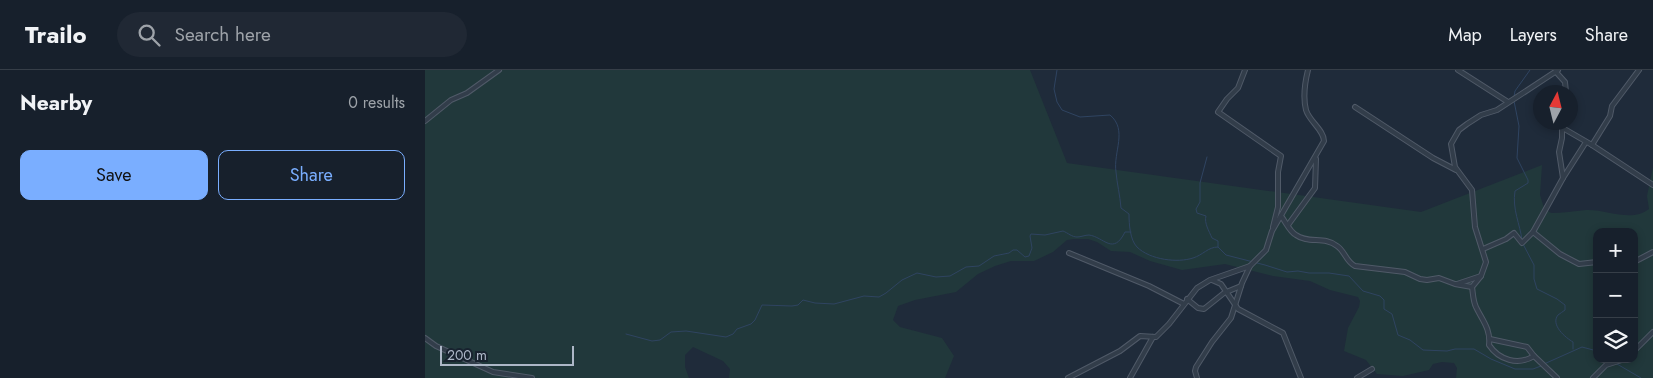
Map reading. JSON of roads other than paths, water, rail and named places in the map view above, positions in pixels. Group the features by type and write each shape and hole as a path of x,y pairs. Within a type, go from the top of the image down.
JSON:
{"street":[{"path":"425,121 451,100 467,93 499,70"},
{"path":"1197,378 1195,371 1197,367 1218,334 1229,322 1250,266 1266,250 1277,212 1278,172 1281,156 1218,112 1238,88 1245,70"},
{"path":"1272,231 1316,156 1324,138 1306,110 1306,79 1308,70"},
{"path":"1457,70 1508,102"},
{"path":"1592,145 1610,116 1612,106 1639,70"},
{"path":"1534,356 1526,361 1509,360 1493,351 1489,345 1484,320 1475,306 1472,287 1481,276 1486,262 1475,227 1472,190 1455,167 1451,147 1459,130 1481,115 1497,110 1557,71 1565,85"},
{"path":"1355,107 1433,158 1458,172"},
{"path":"1561,130 1559,152 1563,178"},
{"path":"1568,130 1653,185"},
{"path":"1483,249 1506,239 1514,233 1522,243 1533,232 1563,178 1586,142"},
{"path":"1288,225 1315,188 1316,156"},
{"path":"1281,216 1296,236 1335,244 1350,263 1355,266 1405,272 1420,279 1439,278 1455,284 1472,287"},
{"path":"1533,232 1560,254 1579,264 1593,262"},
{"path":"1638,260 1653,252"},
{"path":"1069,253 1149,286 1184,304"},
{"path":"1068,378 1120,351 1140,336 1153,337 1161,333 1197,288 1210,280 1250,266"},
{"path":"1455,284 1481,276"},
{"path":"1210,280 1221,284 1235,308 1283,334 1301,376 1296,378"},
{"path":"1187,299 1198,308 1204,309 1226,291 1241,286"},
{"path":"1638,347 1653,332"},
{"path":"1130,378 1153,337"},
{"path":"425,338 437,346 493,372 532,378"},
{"path":"1489,339 1527,347 1557,378"},
{"path":"1593,378 1606,365 1612,363"},
{"path":"1357,378 1372,369"}],"waterway":[{"path":"1057,70 1054,89 1057,102 1062,110 1080,117 1110,115 1118,127 1119,142 1116,176 1121,208 1129,214 1131,236 1135,244 1149,255 1156,258 1180,260 1193,258 1211,248 1218,247 1226,255 1287,272 1298,271 1349,276 1363,291 1380,296 1384,300 1384,309 1392,314 1398,335 1410,340 1423,350 1474,349 1491,359 1515,369 1533,369 1541,366"},
{"path":"1514,97 1515,91 1530,70"},
{"path":"1514,101 1519,126 1517,158 1528,180 1528,183 1515,191 1514,198 1522,240"},
{"path":"1207,157 1200,183 1200,202 1196,209 1197,213 1206,216 1207,227 1212,238 1218,241 1218,247"},
{"path":"626,334 652,341 660,340 671,332 686,331 726,337 733,334 737,329 751,324 762,305 792,306 798,305 803,300 834,304 864,296 879,297 902,280 917,273 936,277 950,276 966,267 979,266 994,256 1009,253 1013,250 1017,250 1025,257 1029,256 1032,248 1031,234 1045,235 1063,231 1075,237 1094,236 1112,244 1121,239 1125,232 1131,232"},
{"path":"1523,244 1534,265 1534,279 1537,289 1565,305 1565,310 1558,315 1556,323 1560,331 1573,342 1573,349"},
{"path":"1544,364 1582,347 1593,350"},
{"path":"1617,364 1641,378"}]}
